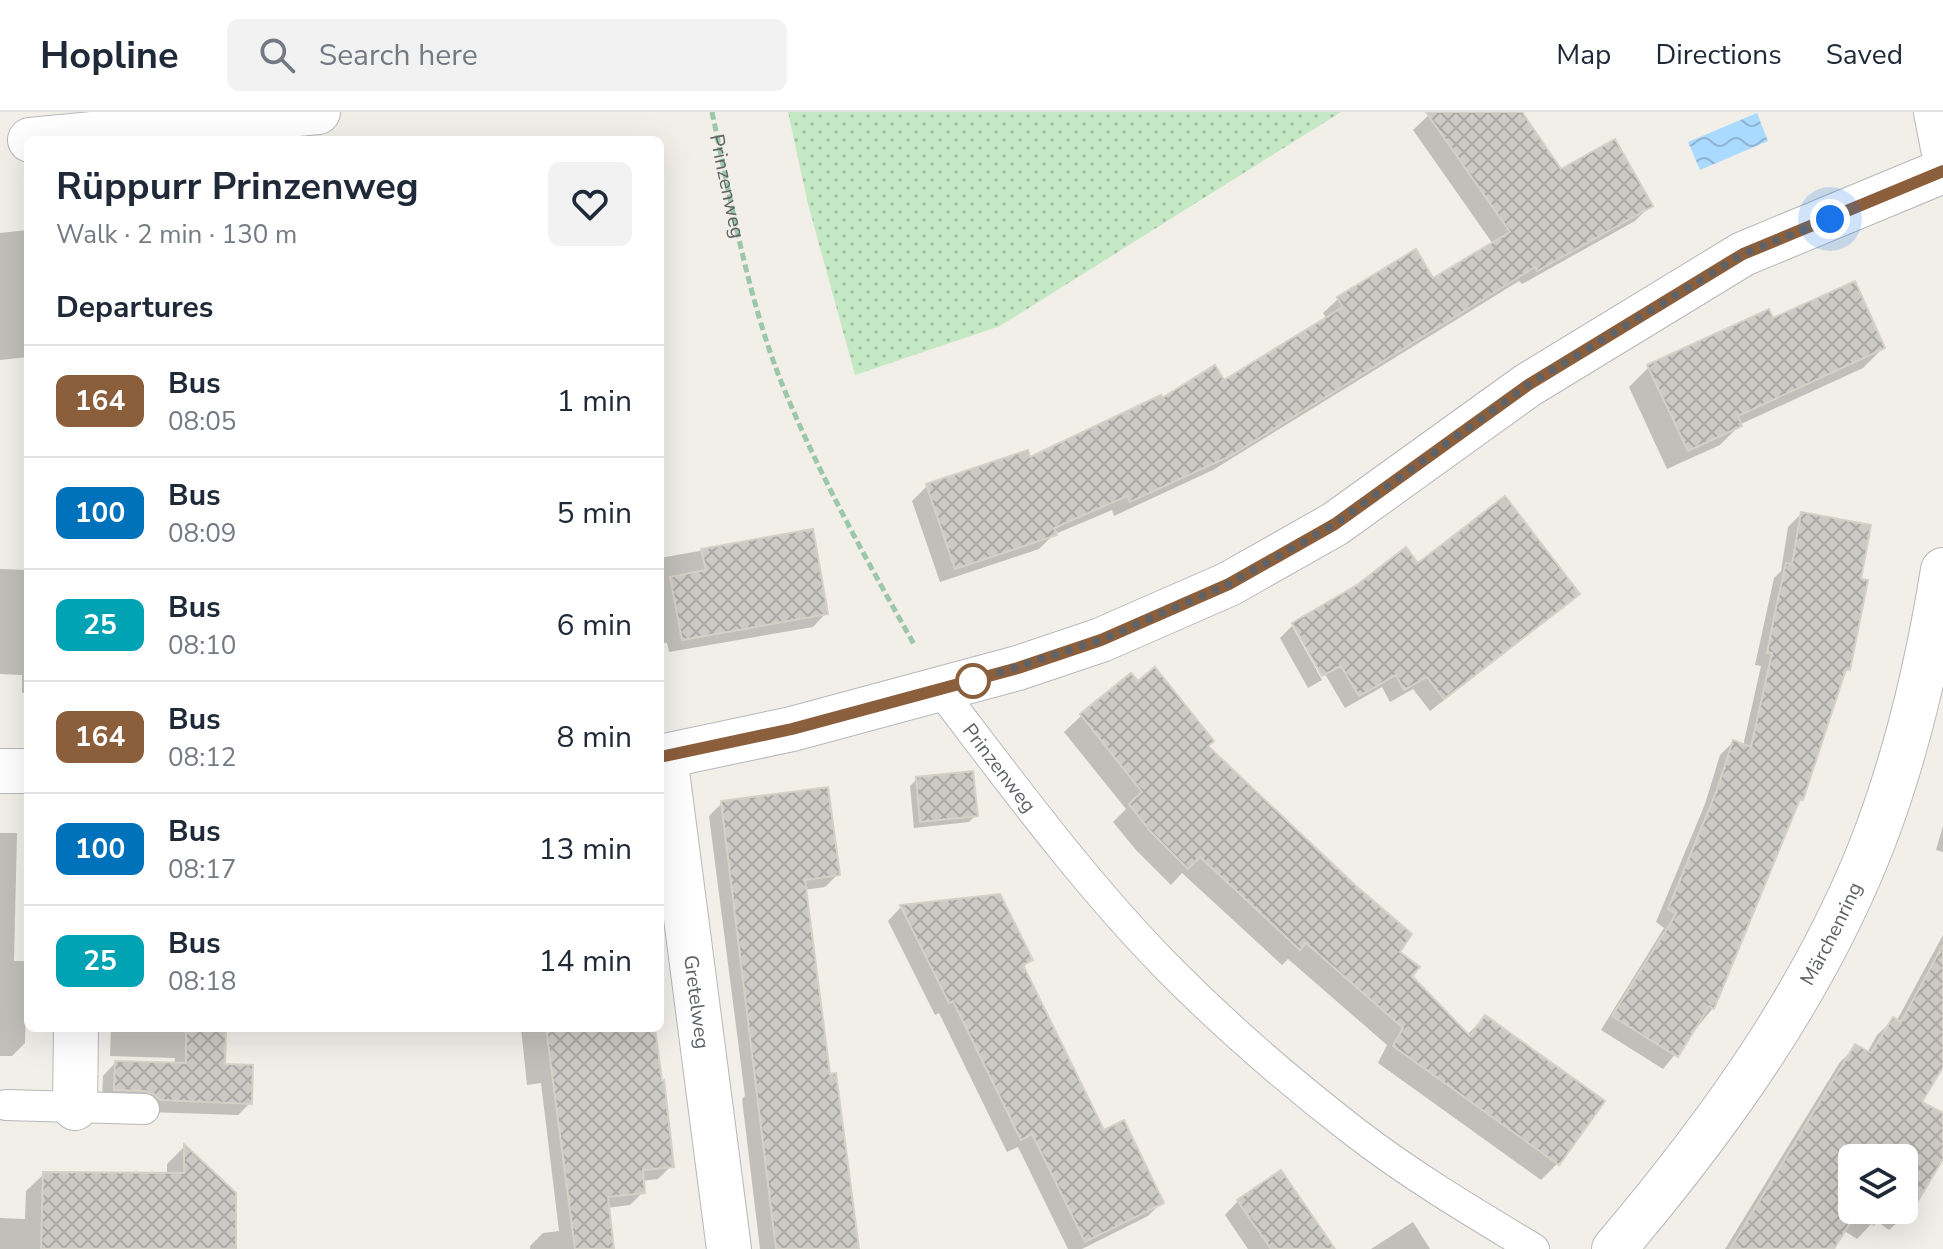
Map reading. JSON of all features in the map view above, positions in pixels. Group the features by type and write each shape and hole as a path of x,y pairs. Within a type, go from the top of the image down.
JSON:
{"street":[{"path":"70,136 318,112"},
{"path":"1936,112 1943,148"},
{"path":"0,143 24,141"},
{"path":"664,757 792,729 1018,668 1101,640 1229,584 1335,524 1528,385 1743,254 1943,171"},
{"name":"Märchenring","path":"1614,1249 1677,1175 1747,1076 1800,994 1841,916 1878,828 1908,736 1931,640 1943,570"},
{"path":"0,771 24,771"},
{"name":"Gretelweg","path":"664,772 729,1249"},
{"path":"75,1108 76,1032"}],"lane":[{"name":"Prinzenweg","path":"940,690 1072,863 1166,966 1258,1051 1357,1134 1463,1206 1534,1249"},
{"path":"6,1105 144,1109"}],"path":[{"name":"Prinzenweg","path":"712,112 745,265 782,383 871,569 940,690"}],"green space":[{"path":"788,112 1341,112 1000,326 855,375 808,204"}],"water":[{"path":"1757,113 1768,141 1700,170 1688,142"}],"building":[{"path":"1426,112 1522,112 1561,169 1615,139 1653,206 1537,271 1535,267 1230,456 1130,502 1127,496 1054,528 1057,535 955,569 926,484 1028,450 1030,457 1161,395 1162,398 1215,365 1224,380 1343,307 1337,297 1416,249 1433,278 1510,232"},
{"path":"1855,281 1885,348 1738,416 1742,426 1688,451 1647,365 1769,309 1773,318"},
{"path":"1505,496 1580,594 1444,699 1427,677 1404,690 1396,675 1359,696 1341,666 1322,676 1292,623 1357,585 1406,547 1418,563"},
{"path":"1801,512 1871,525 1861,579 1868,580 1850,670 1846,669 1803,800 1800,799 1714,1009 1709,1006 1678,1057 1612,1016 1676,914 1668,909 1717,790 1733,740 1751,747 1772,653 1767,653 1776,608 1786,563 1792,564"},
{"path":"813,529 828,614 682,640 670,577 706,570 701,549"},
{"path":"1155,667 1214,741 1208,746 1356,886 1412,934 1400,952 1420,967 1412,976 1470,1036 1485,1015 1605,1101 1559,1165 1393,1046 1403,1028 1306,943 1300,950 1200,857 1188,869 1151,832 1129,804 1142,792 1080,714 1131,673 1138,681"},
{"path":"973,771 978,816 920,822 916,777"},
{"path":"828,787 840,875 805,880 830,1074 836,1073 859,1249 776,1249 721,801"},
{"path":"1000,894 1033,960 1023,965 1104,1130 1124,1120 1164,1203 1085,1242 1032,1134 1021,1140 953,1001 949,1003 900,905"},
{"path":"1943,945 1943,1067 1922,1102 1943,1113 1943,1159 1918,1201 1918,1144 1838,1144 1838,1224 1849,1224 1834,1249 1730,1249 1855,1044 1871,1053 1893,1017 1901,1022"},
{"path":"186,1032 226,1032 225,1064 253,1065 252,1104 160,1100 145,1091 114,1090 115,1061 186,1063"},
{"path":"547,1032 656,1032 674,1167 643,1170 645,1193 608,1197 614,1249 575,1249"},
{"path":"184,1144 236,1193 236,1249 41,1249 43,1172 184,1173"},
{"path":"1281,1170 1335,1249 1271,1249 1237,1200"}],"bus line":[{"name":"164","path":"664,756 792,729 1018,668 1101,640 1229,584 1335,524 1528,385 1743,254 1943,171"}],"route":[{"path":"973,681 1101,640 1229,584 1335,524 1528,385 1743,254 1830,219"}]}
